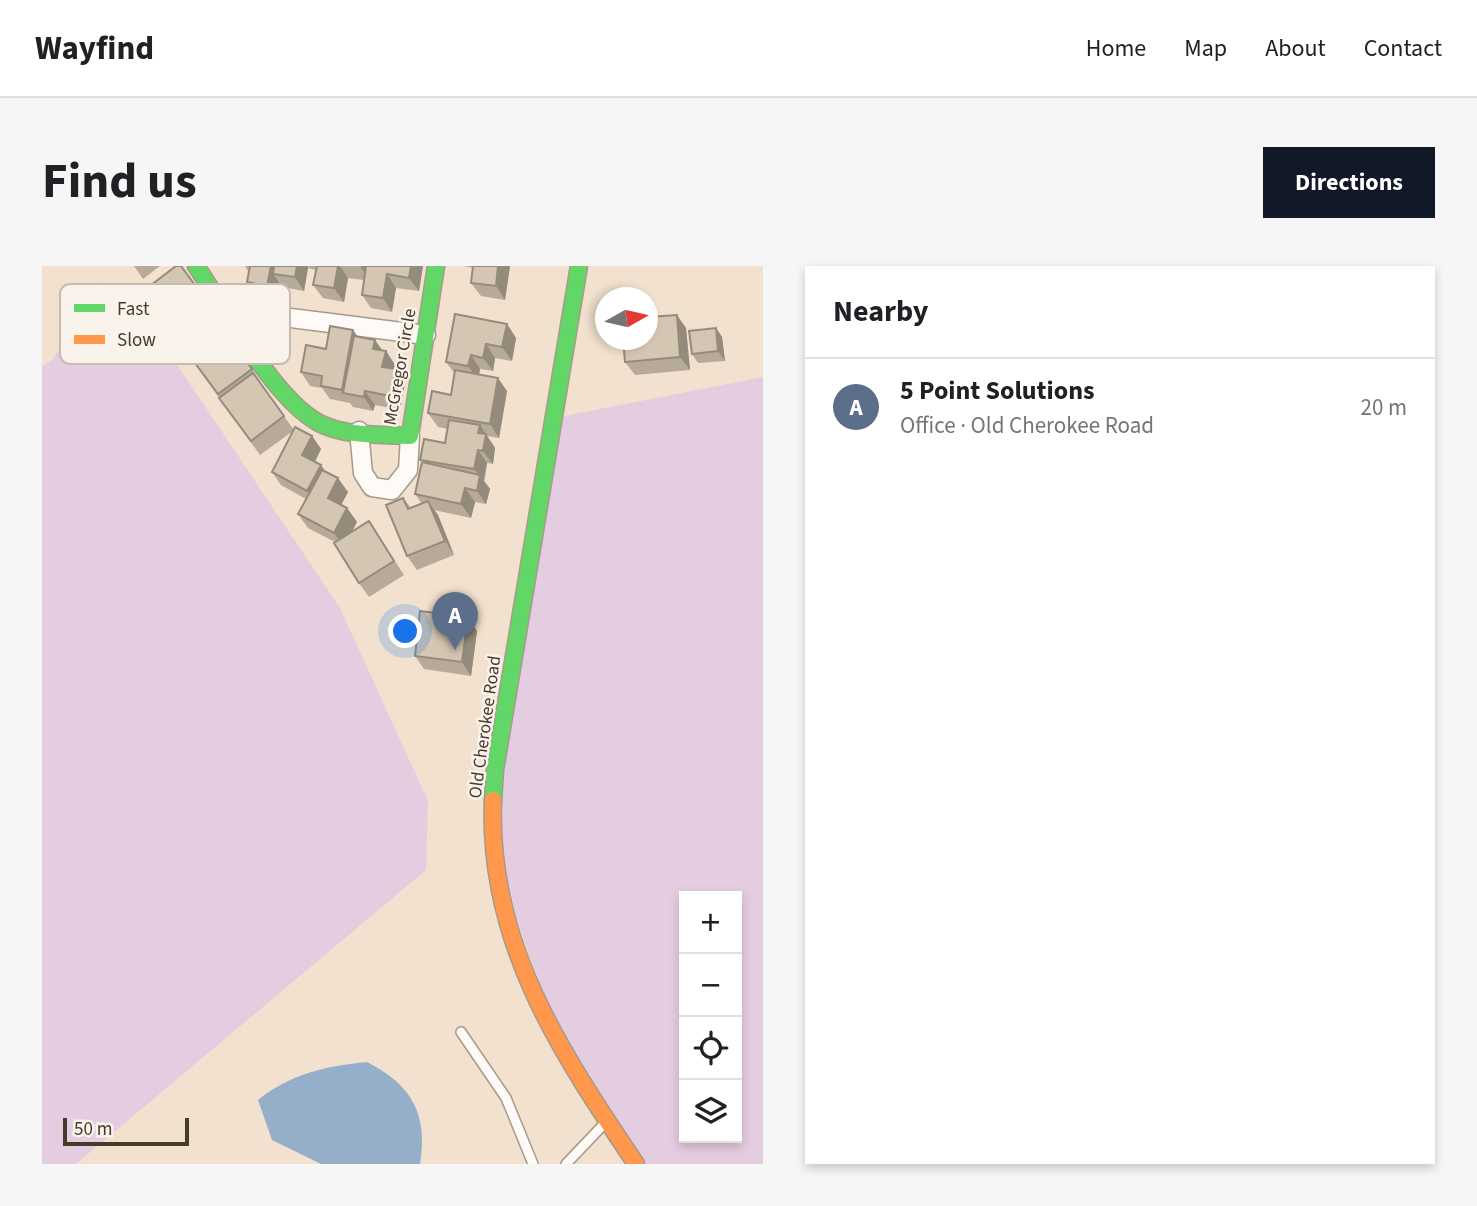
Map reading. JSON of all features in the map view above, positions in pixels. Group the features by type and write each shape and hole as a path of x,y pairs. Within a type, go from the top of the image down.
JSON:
{"street":[{"name":"McGregor Circle","path":"196,266 209,284"},
{"name":"McGregor Circle","path":"266,364 295,405 319,424 333,429 410,436 436,266"},
{"name":"Old Cherokee Road","path":"579,266 495,770 492,847 503,912 514,948 561,1047 636,1164"},
{"path":"290,318 426,335"},
{"path":"359,431 363,473 372,487 382,490 392,490 408,470 410,436"}],"lane":[{"path":"461,1032 506,1098 533,1164"},
{"path":"566,1164 607,1121"}],"shaded area":[{"path":"60,348 60,364 177,364 340,608 428,801 426,870 76,1164 42,1164 42,367 53,359"},
{"path":"763,377 763,1164 636,1164 561,1047 492,847 554,418"}],"water":[{"path":"367,1062 395,1081 406,1091 413,1103 421,1130 420,1164 321,1164 272,1140 258,1100 283,1084 309,1073"}],"building":[{"path":"176,266 181,266 194,284 153,284"},
{"path":"250,266 271,266 267,284 247,282"},
{"path":"274,266 297,266 295,277 273,274"},
{"path":"317,266 338,266 334,288 313,285"},
{"path":"366,266 411,266 409,278 387,274 383,298 362,295"},
{"path":"473,266 498,266 496,286 471,283"},
{"path":"455,314 507,324 502,347 486,344 483,358 471,355 468,366 446,362"},
{"path":"677,315 680,357 625,362 624,350 658,350 658,316"},
{"path":"330,326 353,330 342,390 321,386 322,376 301,372 306,345 326,349"},
{"path":"716,328 718,351 692,354 689,331"},
{"path":"354,336 375,340 373,349 386,351 382,367 396,369 390,396 365,391 364,397 343,393"},
{"path":"196,364 248,364 252,369 218,394"},
{"path":"455,370 498,378 490,424 428,413 432,391 451,395"},
{"path":"253,373 284,416 251,441 219,398"},
{"path":"449,420 480,425 478,433 486,434 483,451 478,450 474,469 420,460 424,439 445,443"},
{"path":"295,427 312,436 302,455 321,465 307,491 272,472"},
{"path":"422,462 480,475 477,491 465,488 461,504 415,494"},
{"path":"322,470 338,478 328,498 347,508 334,533 298,514"},
{"path":"403,498 408,509 428,501 445,541 407,556 386,505"},
{"path":"369,521 394,561 359,583 334,543"},
{"path":"420,611 468,617 462,662 415,656"}],"traffic: fast":[{"path":"196,266 207,284"},
{"path":"261,364 285,395 319,423 341,431 410,436 436,266"},
{"path":"493,800 495,770 579,266"}],"traffic: slow":[{"path":"493,800 494,852 502,901 516,948 556,1037 636,1164"}],"place":[{"name":"5 Point Solutions","path":"455,650"}]}
